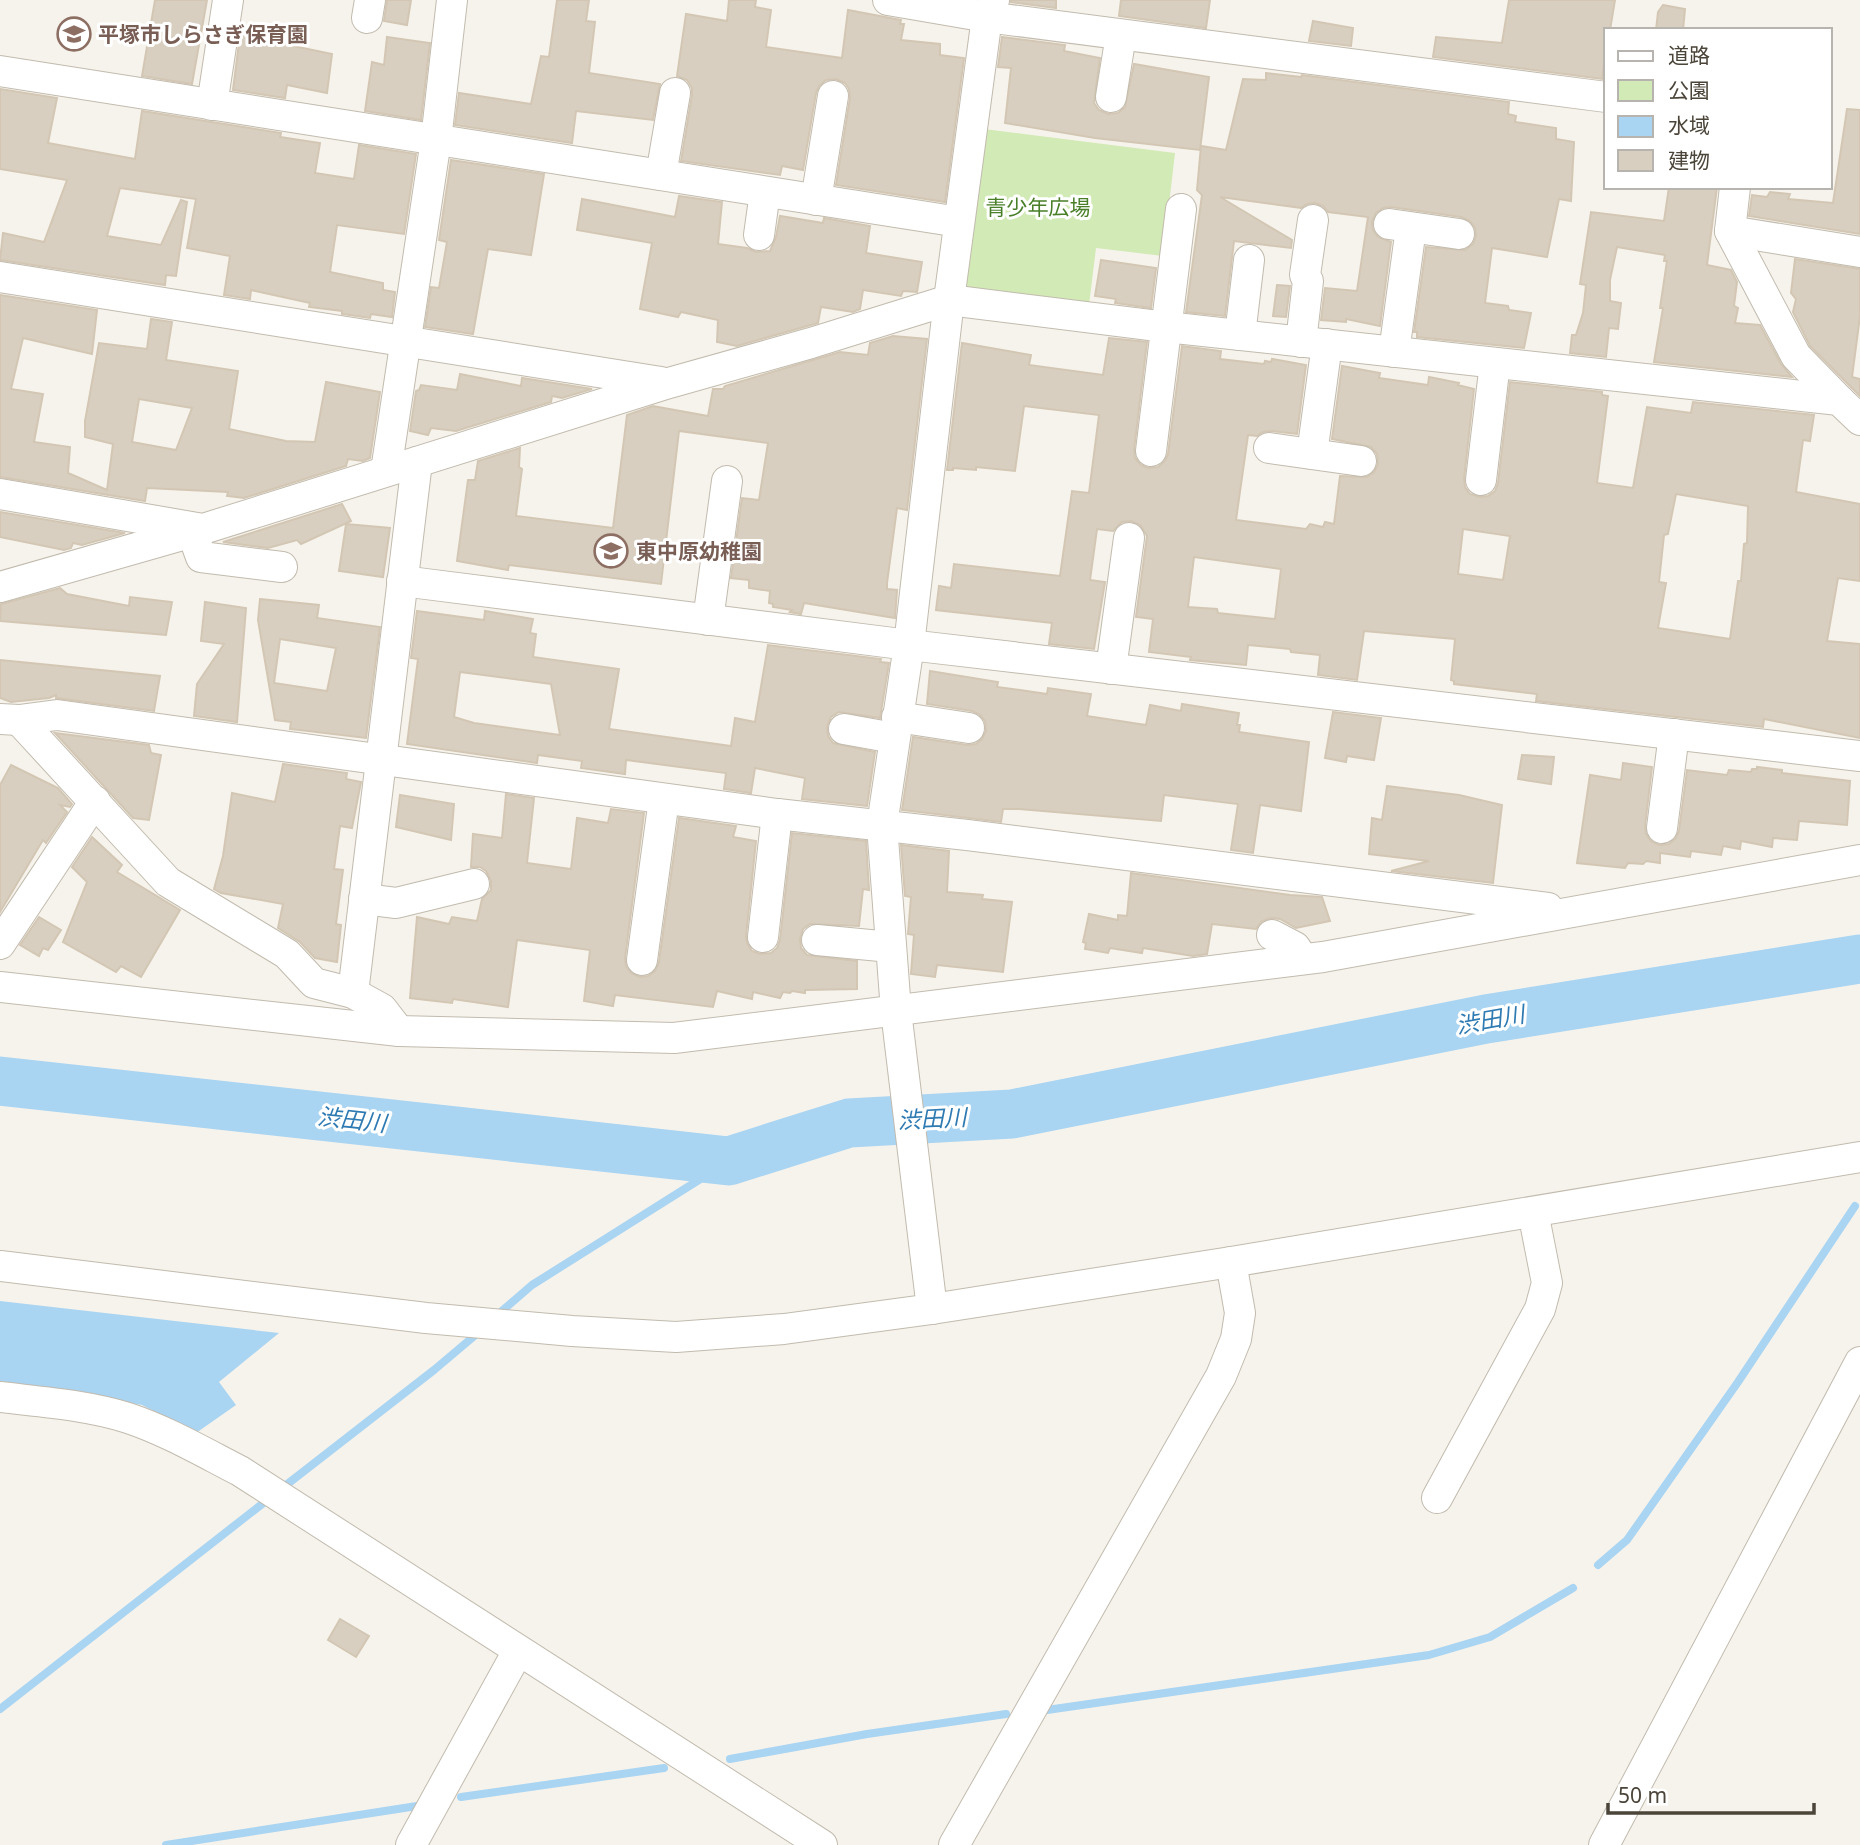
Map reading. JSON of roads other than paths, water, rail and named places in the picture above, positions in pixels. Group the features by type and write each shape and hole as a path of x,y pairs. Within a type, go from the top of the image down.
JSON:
{"street":[{"path":"212,105 228,0"},
{"path":"386,471 436,140 452,0"},
{"path":"888,0 990,8 1121,35 1604,97"},
{"path":"932,1309 896,1011 882,825 909,645 958,222 990,8"},
{"path":"1111,97 1121,35"},
{"path":"0,71 958,222"},
{"path":"661,176 675,93"},
{"path":"816,200 833,96"},
{"path":"1735,189 1730,231 1796,356 1849,410"},
{"path":"759,235 765,192"},
{"path":"1151,451 1181,209"},
{"path":"1312,454 1314,343 1308,281 1305,275 1313,220"},
{"path":"1394,352 1400,226 1459,234"},
{"path":"1730,231 1860,252"},
{"path":"1240,335 1249,260"},
{"path":"0,278 669,383"},
{"path":"0,587 197,530 669,383 809,354 949,300 1495,363 1849,410"},
{"path":"1481,480 1495,363"},
{"path":"1269,448 1360,461"},
{"path":"353,993 417,462"},
{"path":"708,620 727,481"},
{"path":"0,494 197,530"},
{"path":"197,530 201,557 282,567"},
{"path":"1111,669 1129,538"},
{"path":"402,581 909,645 1860,756"},
{"path":"9,719 57,715 664,799 882,825 960,847 1085,836 1123,866 1220,877 1263,858 1576,911"},
{"path":"9,719 95,801 168,882 287,954 314,983 353,993 382,1009 399,1031"},
{"path":"845,729 969,728"},
{"path":"1662,828 1674,734"},
{"path":"642,960 664,799"},
{"path":"0,944 95,801"},
{"path":"763,937 777,814"},
{"path":"0,987 399,1031 674,1038 1303,959 1860,860"},
{"path":"364,899 396,903 474,884"},
{"path":"1272,935 1295,947 1303,959"},
{"path":"817,940 891,947"},
{"path":"0,1266 426,1318 676,1337 784,1329 932,1309 1860,1157"},
{"path":"1437,1498 1539,1309 1546,1283 1533,1212"},
{"path":"954,1845 1221,1376 1236,1339 1240,1313 1231,1262"},
{"path":"1604,1845 1860,1362"},
{"path":"0,1397 70,1406 127,1418 240,1471 822,1845"},
{"path":"411,1845 518,1651"}],"water":[{"path":"0,1301 279,1333 219,1382 236,1405 196,1433 142,1405 0,1381"}],"waterway":[{"name":"渋田川","path":"0,1081 729,1161 849,1123 1012,1114 1486,1019 1860,959"},
{"path":"496,1316 532,1285 729,1161"},
{"path":"1598,1565 1627,1540 1738,1382 1855,1206"},
{"path":"281,1489 479,1332"},
{"path":"0,1709 271,1497"},
{"path":"1047,1710 1429,1655 1490,1637 1573,1588"},
{"path":"730,1759 867,1734 1006,1714"},
{"path":"461,1797 664,1768"},
{"path":"166,1845 417,1806"}],"place":[{"name":"平塚市しらさぎ保育園","path":"74,34"},
{"name":"東中原幼稚園","path":"611,551"}],"park label":[{"name":"青少年広場","path":"1038,207"}]}
